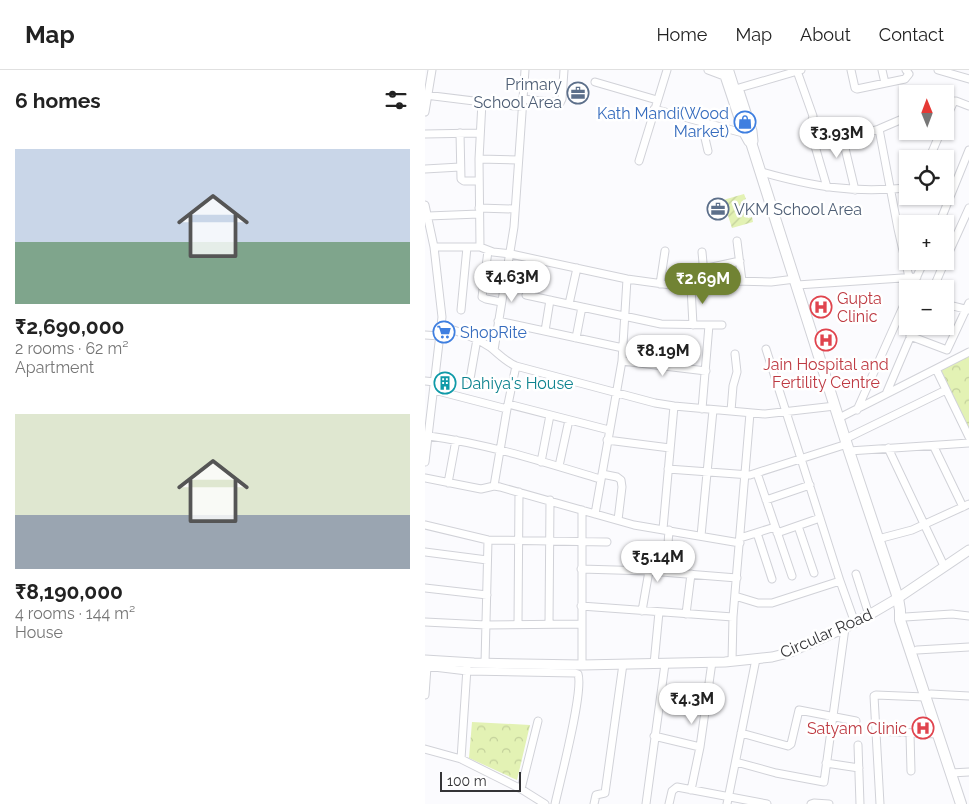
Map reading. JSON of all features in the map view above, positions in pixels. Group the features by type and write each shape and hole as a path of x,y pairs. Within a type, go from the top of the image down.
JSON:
{"highway":[{"path":"725,72 756,156 847,445 917,650 937,734 966,804"},
{"path":"903,613 900,620 928,696 953,772 961,804"}],"main road":[{"name":"Circular Road","path":"426,664 467,667 485,663 665,664 756,659 788,653 869,616 969,550"}],"street":[{"path":"425,112 431,70"},
{"path":"494,350 511,254 525,70"},
{"path":"523,99 561,103 564,70"},
{"path":"639,161 667,70"},
{"path":"708,70 725,72 743,133 756,156"},
{"path":"733,70 753,131 756,156"},
{"path":"851,70 856,89 907,78 909,73 906,70"},
{"path":"882,70 885,83"},
{"path":"938,70 969,79"},
{"path":"739,88 799,71 813,118 810,127 827,187"},
{"path":"595,82 657,100"},
{"path":"426,95 523,108"},
{"path":"480,247 479,159 482,102"},
{"path":"954,102 969,106"},
{"path":"654,109 743,133"},
{"path":"844,139 879,129 899,120"},
{"path":"701,121 708,151"},
{"path":"839,123 855,190"},
{"path":"879,129 898,229 913,277"},
{"path":"460,133 461,180 479,181"},
{"path":"425,134 480,133"},
{"path":"954,187 969,150"},
{"path":"479,159 518,160"},
{"path":"425,169 460,167"},
{"path":"761,172 803,184 827,187 855,190 899,188"},
{"path":"425,205 434,247 442,310 435,386 429,405 429,436 425,462"},
{"path":"954,241 969,208"},
{"path":"428,216 515,209"},
{"path":"737,241 742,281"},
{"path":"434,247 480,247 488,251 511,254 627,279 691,287 742,281 796,282 913,277"},
{"path":"461,310 467,247"},
{"path":"488,251 482,297 501,302"},
{"path":"660,284 665,251"},
{"path":"702,252 705,286"},
{"path":"703,269 739,261"},
{"path":"569,304 577,268"},
{"path":"912,280 917,270"},
{"path":"595,514 622,361 627,279"},
{"path":"691,287 693,325"},
{"path":"526,295 661,324 722,325"},
{"path":"545,331 550,300"},
{"path":"886,394 911,336 947,350 968,307 954,305"},
{"path":"576,338 582,307"},
{"path":"857,410 899,316"},
{"path":"498,321 623,348"},
{"path":"703,409 709,325"},
{"path":"441,327 459,331 477,339 516,366 674,406 750,413 787,412 835,406"},
{"path":"425,335 440,336"},
{"path":"470,379 477,339"},
{"path":"766,349 855,623"},
{"path":"839,418 969,352"},
{"path":"731,411 733,386 737,372 735,354"},
{"path":"622,361 706,371"},
{"path":"495,486 516,366"},
{"path":"936,369 969,437"},
{"path":"425,381 435,386 508,406 609,430"},
{"path":"668,469 745,475 757,473 847,445 946,390"},
{"path":"665,572 668,469 674,406"},
{"path":"701,536 713,410"},
{"path":"732,661 733,616 750,413"},
{"path":"541,462 550,415"},
{"path":"559,466 569,420"},
{"path":"429,436 501,449 541,462 601,476 617,477 621,480 622,487 618,520"},
{"path":"448,483 456,440"},
{"path":"607,440 670,448"},
{"path":"847,445 887,448 934,447 969,443"},
{"path":"879,539 924,525 966,506 934,447"},
{"path":"887,448 944,566"},
{"path":"757,473 792,576"},
{"path":"425,478 481,489 495,486 634,525 740,541 757,533 798,526 820,518"},
{"path":"767,500 810,485"},
{"path":"518,624 519,492"},
{"path":"549,624 550,500"},
{"path":"582,510 582,665"},
{"path":"425,525 488,540 607,542"},
{"path":"798,526 814,573"},
{"path":"757,533 772,579"},
{"path":"485,663 488,540"},
{"path":"425,552 487,560"},
{"path":"581,569 649,571 737,578"},
{"path":"642,610 649,571"},
{"path":"686,614 691,574"},
{"path":"856,574 869,616"},
{"path":"735,596 758,603 772,603 840,581"},
{"path":"425,588 487,595"},
{"path":"581,606 733,616"},
{"path":"654,664 659,612"},
{"path":"903,613 969,616"},
{"path":"425,622 581,624"},
{"path":"736,762 822,783 824,781 845,628"},
{"path":"917,650 969,647"},
{"path":"728,800 756,659"},
{"path":"691,790 712,662"},
{"path":"425,695 426,664"},
{"path":"594,804 596,795 605,793 623,664"},
{"path":"645,804 665,664"},
{"path":"461,759 467,667 575,673 579,675 580,683 555,804"},
{"path":"880,804 875,695 969,696"},
{"path":"741,733 789,746 799,710 855,721"},
{"path":"521,790 538,721"},
{"path":"876,731 937,734"},
{"path":"910,734 911,772"},
{"path":"655,736 699,747"},
{"path":"859,745 860,804"},
{"path":"425,749 461,759 545,804"},
{"path":"826,763 859,768"},
{"path":"953,772 969,772"},
{"path":"669,804 672,791 675,788 691,790 728,800 767,804"},
{"path":"811,804 814,802 829,804"}],"green space":[{"path":"744,194 746,199 743,200 748,218 752,217 753,222 732,228 723,200"},
{"path":"737,261 740,276 707,281 706,269"},
{"path":"969,352 969,432 936,369"},
{"path":"472,722 530,725 517,780 469,758"}],"place":[{"name":"Primary School Area","path":"578,93"},
{"name":"Kath Mandi(Wood Market)","path":"745,122"},
{"name":"VKM School Area","path":"718,209"},
{"name":"Gupta Clinic","path":"821,307"},
{"name":"ShopRite","path":"444,332"},
{"name":"Jain Hospital and Fertility Centre","path":"826,340"},
{"name":"Dahiya's House","path":"445,383"},
{"name":"Satyam Clinic","path":"923,728"}]}
